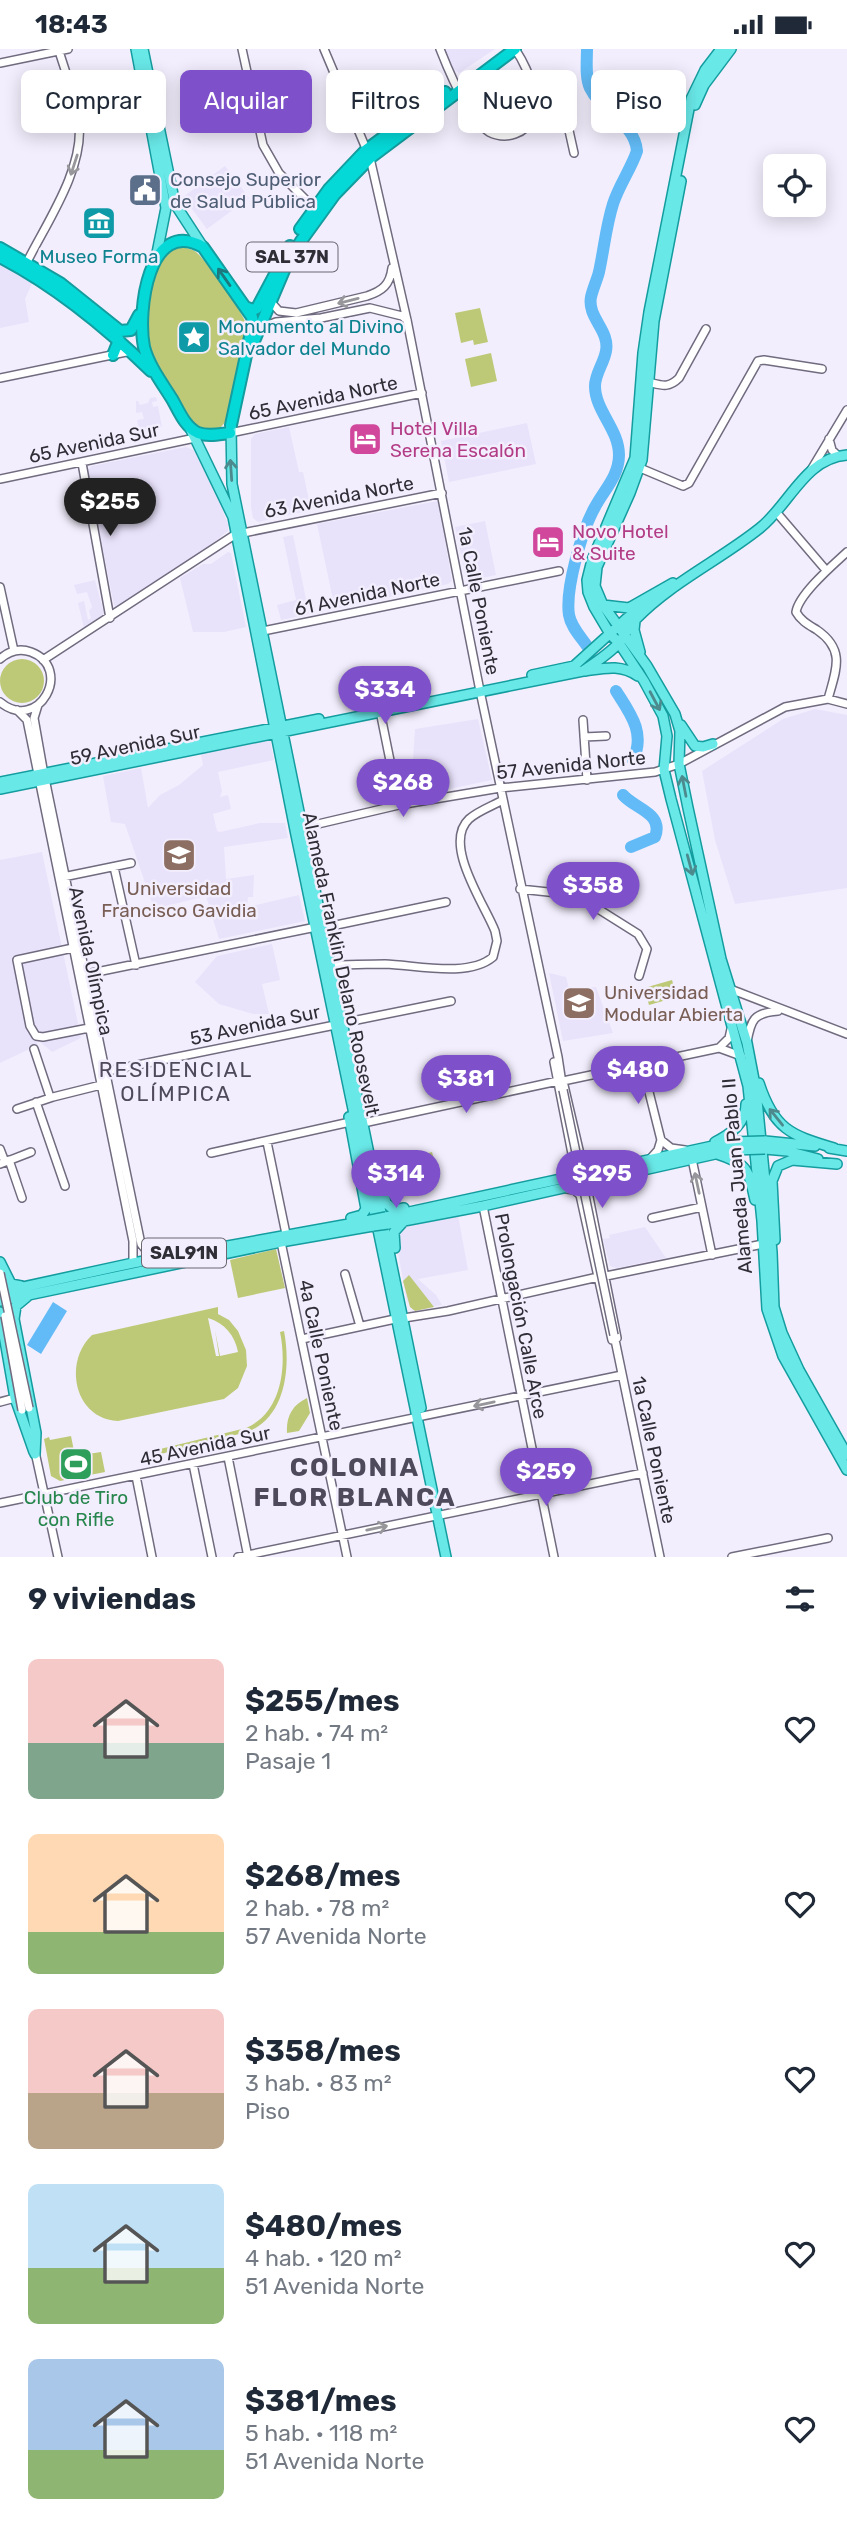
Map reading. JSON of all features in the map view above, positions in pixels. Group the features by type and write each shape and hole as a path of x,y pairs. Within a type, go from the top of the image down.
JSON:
{"highway":[{"name":"SAL 37N","path":"245,307 253,310 257,308 282,258 314,208 344,172 503,49"},
{"name":"SAL 37N","path":"456,88 515,49"},
{"name":"SAL 37N","path":"241,372 285,268 315,220 368,154"},
{"path":"0,248 27,262 75,294 120,331 128,332 135,326 157,253 173,243 183,241 203,247"},
{"name":"SAL 37N","path":"203,247 245,307 253,323 231,429"},
{"path":"0,257 50,287 131,351 160,380"},
{"path":"142,300 144,345 149,360 192,433 203,434 231,429"},
{"path":"113,355 119,341"}],"main road":[{"path":"136,49 166,208 157,253"},
{"path":"143,49 175,204 203,247"},
{"path":"673,583 629,608 599,606 588,592 589,570 635,458 643,353 649,313 691,99 705,69 721,49"},
{"path":"597,647 601,632 595,586 597,567 644,450 657,301 694,109 704,85 731,49"},
{"name":"Alameda Franklin Delano Roosevelt","path":"231,429 232,484 240,533 338,1024 351,1102 400,1319"},
{"name":"Alameda Franklin Delano Roosevelt","path":"192,433 240,533 263,631 319,928 330,965 338,1024 354,1082 419,1417 452,1557"},
{"path":"280,730 380,711 574,666 618,626 673,583 759,529 777,513 811,470 823,461 843,455"},
{"path":"583,671 621,639 635,620 715,557"},
{"name":"Alameda Juan Pablo II","path":"599,606 618,626 621,639 657,701 666,726 664,770 742,1057 750,1101 765,1295 774,1331 783,1356 847,1470"},
{"name":"Alameda Juan Pablo II","path":"599,606 610,634 621,639 647,666 675,714 680,731 679,764 729,988 747,1043 756,1090 772,1252 773,1298 782,1333 799,1370 847,1455"},
{"path":"635,620 636,642 647,666"},
{"path":"280,730 479,688 583,671 617,667 632,671 644,681"},
{"path":"675,714 695,746 713,744"},
{"name":"59 Avenida Sur","path":"0,789 42,778 280,730"},
{"name":"59 Avenida Sur","path":"0,782 42,778"},
{"path":"747,1043 774,1117 797,1135 834,1148"},
{"path":"705,1147 733,1132 745,1116 747,1108 742,1057"},
{"path":"354,1082 368,1122 387,1205 394,1210 423,1205 432,1207"},
{"path":"351,1102 350,1122 365,1211 360,1216 330,1221 324,1231 332,1238 370,1234 387,1303 400,1319"},
{"name":"SAL91N","path":"32,1289 153,1259 372,1223 432,1207 596,1177 692,1154 705,1147 765,1145 847,1151"},
{"name":"SAL91N","path":"596,1177 648,1161 715,1153 732,1146"},
{"name":"SAL91N","path":"799,1149 842,1165"},
{"path":"715,1153 736,1160 747,1169 762,1233"},
{"path":"772,1252 776,1231 772,1181 775,1170 784,1162 792,1160 842,1165"},
{"name":"SAL91N","path":"387,1220 405,1220 483,1206 559,1184"},
{"path":"400,1319 405,1299 393,1235 405,1220"},
{"name":"SAL91N","path":"1,1295 284,1238"},
{"path":"0,1262 3,1278 16,1286 32,1289"},
{"path":"32,1289 14,1311 36,1433 35,1454"},
{"path":"14,1311 5,1309 1,1314 15,1398 35,1454"},
{"name":"Alameda Franklin Delano Roosevelt","path":"440,1515 446,1557"}],"street":[{"path":"0,63 68,49"},
{"path":"242,49 263,145 279,173 314,208"},
{"name":"1a Calle Poniente","path":"324,49 368,154 407,320 520,889 660,1557"},
{"path":"440,49 458,91"},
{"path":"515,49 526,70"},
{"path":"27,262 63,192 80,141 79,122 59,51"},
{"path":"494,133 500,136 515,133"},
{"path":"570,133 574,153"},
{"path":"270,301 279,311 296,313 378,293 391,277 393,261"},
{"path":"260,328 276,322 321,318 370,308 402,316 407,320"},
{"path":"648,382 672,385 706,329"},
{"path":"0,378 131,351"},
{"path":"639,468 683,486 689,483 758,361 822,369"},
{"name":"65 Avenida Norte","path":"231,429 422,393"},
{"path":"811,470 847,410"},
{"name":"65 Avenida Sur","path":"0,479 82,463 192,433"},
{"path":"830,439 832,450 843,455"},
{"path":"82,463 110,618"},
{"name":"63 Avenida Norte","path":"240,533 442,493"},
{"path":"777,513 825,569"},
{"path":"43,660 240,533"},
{"path":"847,552 825,569 820,580 802,599 796,612 799,618 829,639 833,646 837,664 828,699 847,704"},
{"name":"61 Avenida Norte","path":"263,631 559,571"},
{"path":"0,587 14,651"},
{"path":"0,659 14,651 27,651 43,660 50,672 51,681 47,695 38,705 28,710 17,710 0,702"},
{"name":"57 Avenida Norte","path":"301,828 399,805 500,788 664,770 785,707 828,699"},
{"name":"Avenida Olímpica","path":"38,705 34,718 42,778"},
{"name":"Avenida Olímpica","path":"17,710 27,720 42,778 141,1244 153,1259"},
{"path":"380,711 399,805"},
{"path":"583,720 587,780"},
{"path":"584,737 606,736"},
{"path":"330,965 386,964 448,969 479,965 493,957 497,941 495,931 464,864 459,838 469,819 503,800"},
{"path":"62,877 131,863"},
{"path":"114,867 136,965"},
{"name":"Avenida Olímpica","path":"62,877 73,948 82,975 89,1028 103,1072 101,1085 133,1241 133,1263"},
{"path":"520,889 576,895 638,934 647,949 639,976"},
{"path":"82,975 446,902"},
{"path":"73,948 17,960 19,972 30,1026 36,1036 89,1028"},
{"path":"729,988 847,1034"},
{"name":"53 Avenida Sur","path":"103,1072 451,1001"},
{"path":"747,1043 750,1024 755,1018 768,1011 783,1010"},
{"path":"368,1122 561,1084 719,1048 729,1038 731,1021"},
{"path":"719,1048 742,1057"},
{"path":"34,1049 50,1097"},
{"path":"642,1065 661,1140 658,1150 648,1161"},
{"name":"1a Calle Poniente","path":"561,1084 579,1168"},
{"path":"17,1109 50,1097 101,1085"},
{"path":"36,1102 65,1187"},
{"path":"211,1153 350,1122"},
{"path":"661,1140 671,1148 692,1154 712,1255"},
{"name":"4a Calle Poniente","path":"267,1142 302,1339 347,1557"},
{"path":"0,1149 22,1198"},
{"path":"5,1162 31,1152"},
{"path":"579,1168 596,1177 584,1193 559,1184 579,1168"},
{"name":"1a Calle Poniente","path":"584,1193 602,1277 610,1336 616,1349"},
{"name":"Prolongación Calle Arce","path":"483,1206 554,1557"},
{"path":"652,1218 702,1207"},
{"path":"302,1339 763,1244"},
{"path":"345,1273 360,1326"},
{"path":"3,1278 1,1295 58,1557"},
{"name":"45 Avenida Sur","path":"0,1503 622,1375"},
{"path":"0,1402 15,1398"},
{"path":"228,1457 248,1556"},
{"path":"193,1464 212,1557"},
{"path":"238,1557 643,1473"},
{"path":"136,1476 152,1557"},
{"path":"732,1557 828,1538"}],"shaded area":[{"path":"445,49 495,49 464,70 458,70 458,72 453,69"},
{"path":"225,166 249,198 207,229 183,197"},
{"path":"0,260 34,279 25,299 29,322 0,328"},
{"path":"156,397 157,401 152,402 153,407 158,406 162,427 149,429 150,433 140,435 137,420 144,419 142,412 136,413 136,401 140,405"},
{"path":"527,423 536,464 449,482 441,441"},
{"path":"289,427 311,510 258,522 253,518 251,507 251,439 255,434"},
{"path":"186,447 194,450 209,476 228,524 228,531 193,559 117,609 87,470 92,466"},
{"path":"438,501 452,581 335,609 317,524"},
{"path":"485,521 496,575 467,581 455,527"},
{"path":"293,535 309,614 281,620 277,605 296,600 283,537"},
{"path":"228,552 231,553 246,627 224,632 193,632 180,578 203,564 211,564"},
{"path":"95,580 104,614 84,628 78,603 84,601 88,620 91,618 89,611 92,607 87,592 77,594 74,585"},
{"path":"815,709 847,715 847,888 735,904 715,840 702,771 783,719"},
{"path":"478,719 492,780 416,796 412,776 415,729"},
{"name":"Universidad Francisco Gavidia","path":"270,740 274,760 218,772 222,791 220,797 228,795 231,809 213,814 217,831 220,832 260,823 285,823 288,838 224,847 226,879 254,875 253,897 248,897 247,907 299,895 305,921 219,939 206,896 154,909 125,824 111,822 103,776 141,768 148,808 160,795 179,785 203,765 201,754"},
{"name":"Universidad Francisco Gavidia","path":"42,852 81,1038 52,1052 36,1041 38,1045 0,1063 0,860"},
{"name":"Universidad Francisco Gavidia","path":"272,944 280,980 262,984 269,1014 253,1014 219,1004 195,982 217,956"},
{"name":"Universidad Modular Abierta","path":"549,973 566,977 571,996 578,989 596,987 613,1033 563,1041"},
{"path":"458,1215 468,1270 418,1279 436,1295 442,1305 413,1310 407,1301 395,1237 400,1228"},
{"path":"645,1227 666,1258 616,1268 610,1266 603,1239 610,1238 609,1235"}],"green space":[{"path":"180,246 196,252 208,266 232,299 247,326 226,421 221,427 209,431 195,425 150,356 145,313 156,266 170,249"},
{"path":"480,308 488,342 474,345 473,340 461,343 455,313"},
{"path":"491,353 497,381 471,387 465,359"},
{"path":"22,659 38,665 44,681 38,697 22,703 6,697 0,681 6,665"},
{"path":"672,980 677,997 649,1005 644,988"},
{"path":"415,1150 418,1156 432,1152 438,1175 418,1180 414,1186 412,1176 419,1173 414,1158 410,1158 408,1152"},
{"path":"276,1249 285,1288 238,1298 230,1260"},
{"path":"409,1275 434,1307 415,1311 410,1307 403,1281"},
{"path":"218,1307 218,1314 229,1320 238,1331 246,1350 247,1366 238,1388 224,1399 118,1421 103,1418 91,1411 83,1400 76,1374 83,1346 92,1335","holes":["208,1318 228,1331 238,1352 220,1356 215,1330 219,1356 216,1356"]},
{"path":"284,1331 287,1360 283,1389 278,1403 260,1425 247,1432 157,1455 156,1450 246,1428 258,1421 274,1400 279,1387 283,1359 280,1332"},
{"path":"307,1398 310,1413 299,1431 287,1433 291,1412"},
{"name":"Club de Tiro con Rifle","path":"71,1436 75,1456 101,1452 105,1472 60,1481 51,1476 44,1439"}],"water":[{"path":"53,1302 67,1311 41,1354 27,1345"}],"waterway":[{"path":"587,49 588,84 595,96 630,133 637,151 613,204 591,297 592,311 606,344 595,382 596,395 615,437 619,455 614,476 585,530 572,575 569,615 574,628 587,646"},
{"path":"616,691 631,715 637,732 637,750 633,760"},
{"path":"623,795 647,812 657,829 655,837 631,847"}],"place":[{"name":"Consejo Superior de Salud Pública","path":"145,190"},
{"name":"Museo Forma","path":"99,223"},
{"name":"Monumento al Divino Salvador del Mundo","path":"194,337"},
{"name":"Hotel Villa Serena Escalón","path":"365,439"},
{"name":"Novo Hotel & Suite","path":"548,542"},
{"name":"Universidad Francisco Gavidia","path":"179,855"},
{"name":"Universidad Modular Abierta","path":"579,1003"},
{"name":"Club de Tiro con Rifle","path":"76,1464"}],"district":[{"name":"RESIDENCIAL OLÍMPICA","path":"176,1081"},
{"name":"COLONIA FLOR BLANCA","path":"355,1482"}]}
